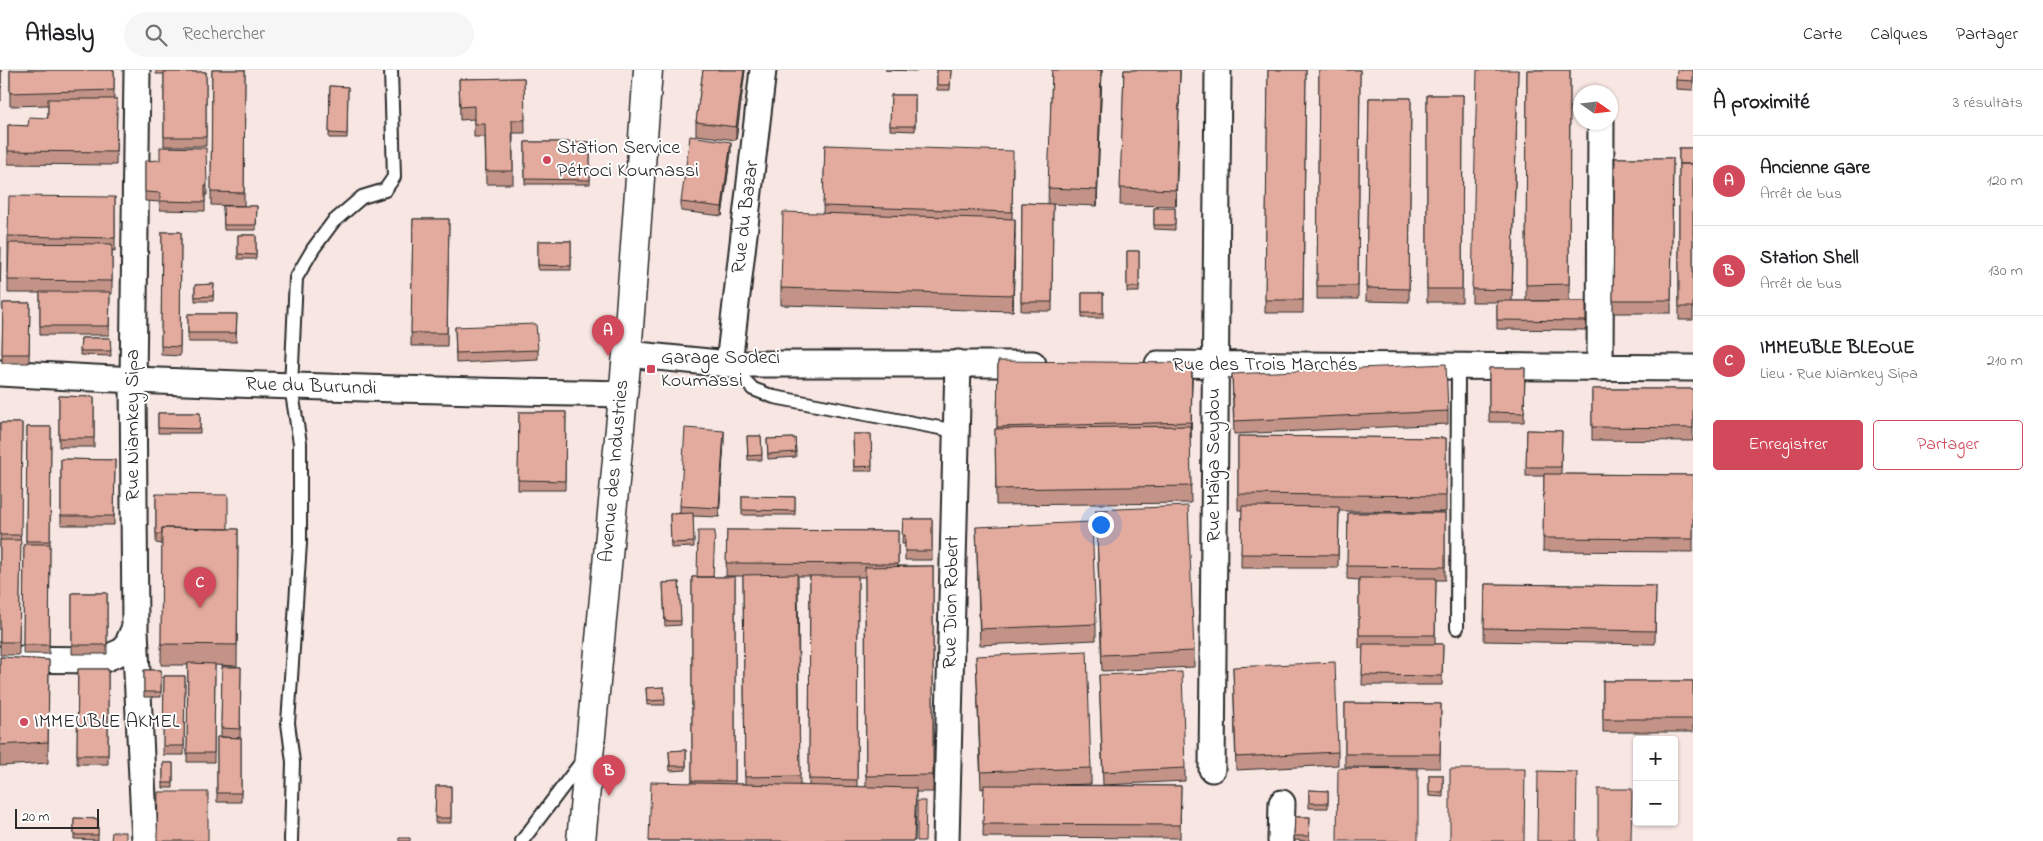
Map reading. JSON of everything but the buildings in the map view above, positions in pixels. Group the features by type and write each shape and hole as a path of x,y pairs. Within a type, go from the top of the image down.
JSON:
{"street":[{"name":"Rue Niamkey Sipa","path":"0,659 102,660 125,650 135,627 132,381 137,70"},
{"name":"Avenue des Industries","path":"581,841 627,354 648,70"},
{"name":"Rue du Bazar","path":"729,364 763,70"},
{"name":"Rue Maïga Seydou","path":"1212,769 1218,70"},
{"path":"1600,130 1600,368"},
{"path":"627,354 729,364 1057,364"},
{"name":"Rue Dion Robert","path":"946,841 958,363"},
{"name":"Rue des Trois Marchés","path":"1136,364 1693,368"},
{"name":"Rue du Burundi","path":"0,373 132,381 291,387 622,394"},
{"path":"135,627 145,841"},
{"path":"1281,841 1282,803"}],"lane":[{"path":"291,841 293,762 288,723 300,543 300,443 291,387 296,278 313,249 333,222 362,197 385,190 394,177 391,70"},
{"path":"729,364 753,389 774,397 956,431"},
{"path":"1457,628 1458,367"},
{"path":"522,841 589,752"}],"place":[{"name":"Station Service Pétroci Koumassi","path":"547,160"},
{"name":"Ancienne Gare","path":"608,356"},
{"name":"Garage Sodeci Koumassi","path":"651,369"},
{"name":"IMMEUBLE BLEOUE","path":"200,608"},
{"name":"IMMEUBLE AKMEL","path":"24,722"},
{"name":"Station Shell","path":"609,796"}]}
